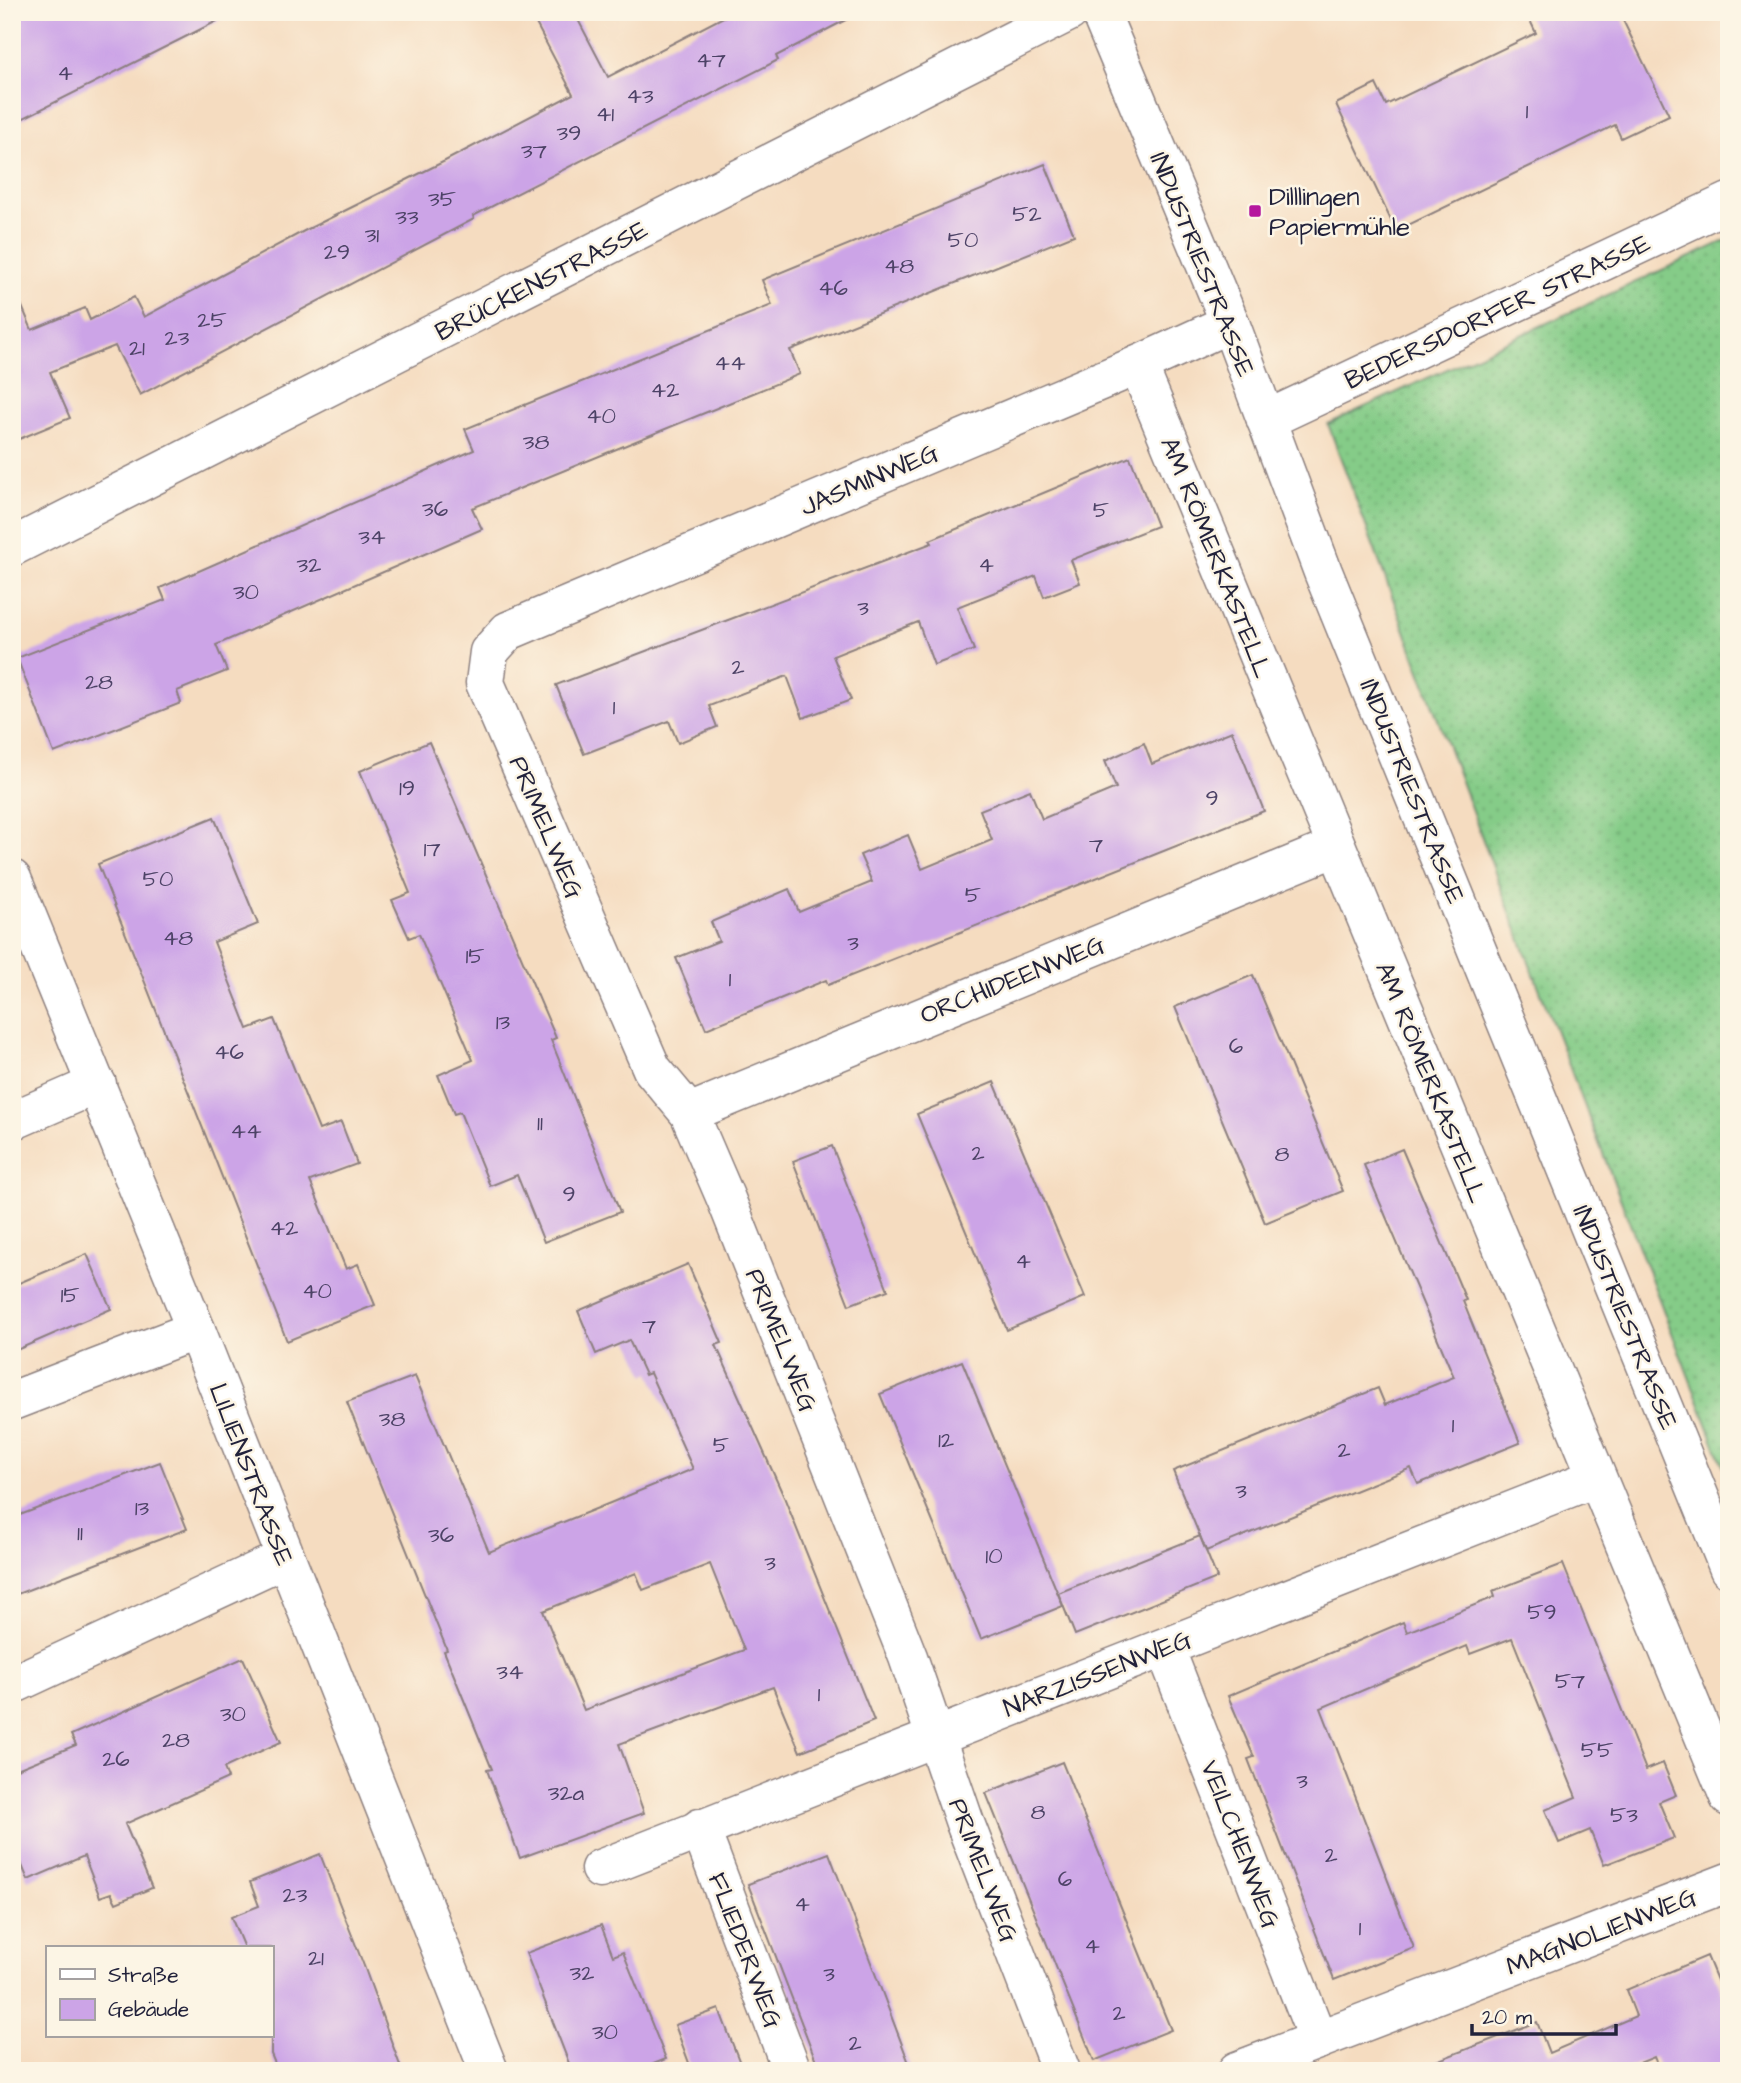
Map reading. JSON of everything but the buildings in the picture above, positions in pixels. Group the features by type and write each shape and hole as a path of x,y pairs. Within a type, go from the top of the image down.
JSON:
{"street":[{"name":"BRÜCKENSTRASSE","path":"12,547 1069,12"},
{"name":"INDUSTRIESTRASSE","path":"1100,12 1230,323 1324,572 1729,1569"},
{"name":"BEDERSDORFER STRASSE","path":"1266,420 1729,202"},
{"name":"JASMINWEG","path":"508,631 1138,365 1230,323"},
{"name":"AM RÖMERKASTELL","path":"1138,365 1595,1478 1729,1797"},
{"name":"PRIMELWEG","path":"508,631 489,652 485,683 652,1069 689,1113 908,1657 934,1736 1061,2071"},
{"name":"ORCHIDEENWEG","path":"689,1113 1336,847"},
{"name":"LILIENSTRASSE","path":"12,878 196,1330 489,2071"},
{"path":"12,1121 97,1084"},
{"path":"12,1401 196,1330"},
{"name":"NARZISSENWEG","path":"600,1869 1595,1478"},
{"path":"12,1685 285,1558"},
{"name":"VEILCHENWEG","path":"1165,1648 1318,2040"},
{"name":"FLIEDERWEG","path":"700,1828 792,2071"},
{"name":"MAGNOLIENWEG","path":"1237,2071 1729,1882"}],"green space":[{"path":"1729,239 1729,1481 1503,894 1328,424"}],"place":[{"name":"Dilllingen Papiermühle","path":"1255,211"}]}
